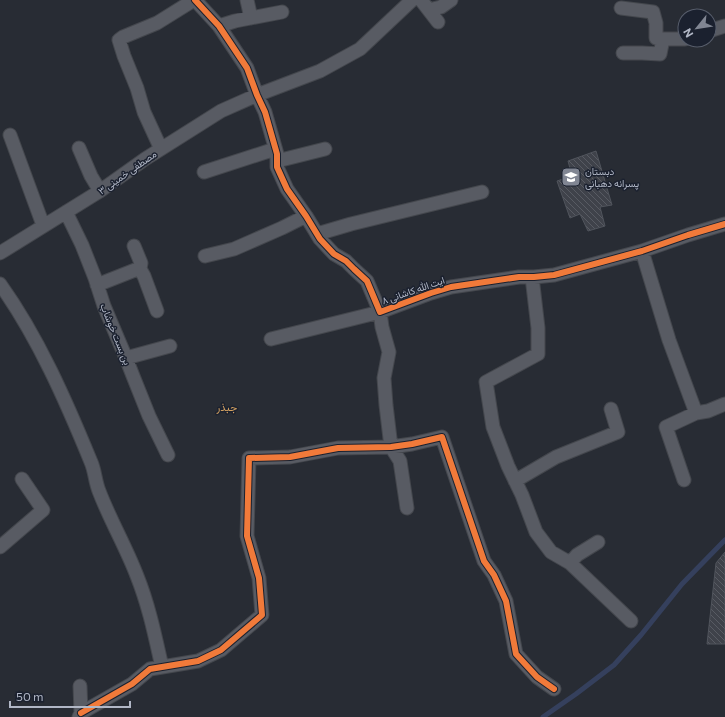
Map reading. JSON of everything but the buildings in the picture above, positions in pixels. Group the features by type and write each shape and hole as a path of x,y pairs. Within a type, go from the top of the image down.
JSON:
{"street":[{"path":"247,0 251,18"},
{"name":"مصطفی خمینی ۳","path":"0,253 100,191 145,159 221,111 320,72 360,49 412,0"},
{"path":"425,5 441,7 451,0"},
{"path":"161,149 144,112 119,40 157,23 192,1"},
{"name":"ایت الله کاشانی ۸","path":"192,1 205,10 219,26 247,68 257,96 265,112 276,155 277,167 287,189 320,239 334,254 346,261 367,281 380,312 451,287 519,277 554,275 725,224"},
{"path":"425,5 438,22"},
{"path":"621,8 653,12 656,23 656,38 663,40 677,39"},
{"path":"219,26 235,21 282,12"},
{"path":"624,53 642,52 660,54 663,40"},
{"path":"10,135 44,225"},
{"path":"79,148 91,176 100,191"},
{"path":"204,172 276,155 325,149"},
{"path":"317,234 351,224 482,192"},
{"name":"بن بست خوشاب","path":"66,212 82,245 132,376 168,455"},
{"path":"205,256 234,249 306,216"},
{"path":"134,246 141,263 140,269 157,311"},
{"path":"642,250 669,340 696,413"},
{"path":"97,285 140,269"},
{"path":"532,277 538,328 538,354 486,382 493,427 536,532 551,552 570,563 631,621"},
{"path":"0,284 33,335 61,392 92,464 98,489 140,583 149,610 162,667"},
{"path":"271,340 380,312 382,327 389,352 384,378 391,447 400,461 407,508"},
{"path":"126,358 170,346"},
{"path":"684,480 666,427 696,413 725,404"},
{"path":"515,481 556,457 618,432 611,409"},
{"path":"80,715 132,684 150,669 198,661 221,650 262,615 259,578 247,536 250,458 290,457 338,448 391,447 442,437 484,561 494,575 506,600 516,654 537,677 554,688"},
{"path":"0,547 43,510 22,479"},
{"path":"570,563 577,555 598,542"},
{"path":"80,686 80,715"}],"waterway":[{"path":"543,717 614,665 641,635 682,584 725,540"}],"cycle path":[{"path":"195,0 219,26 247,68 265,112 277,154 277,167 287,189 320,239 334,254 346,261 367,281 380,312 451,287 519,277 554,275 642,251 725,224"},
{"path":"81,713 132,684 150,669 198,661 221,650 262,615 259,578 247,536 249,458 290,457 338,448 391,447 442,437 484,561 494,575 506,601 516,654 537,677 554,689"}],"place":[{"name":"دبستان پسرانه دهبانی","path":"571,177"}],"district":[{"name":"جبذر","path":"227,407"}]}
